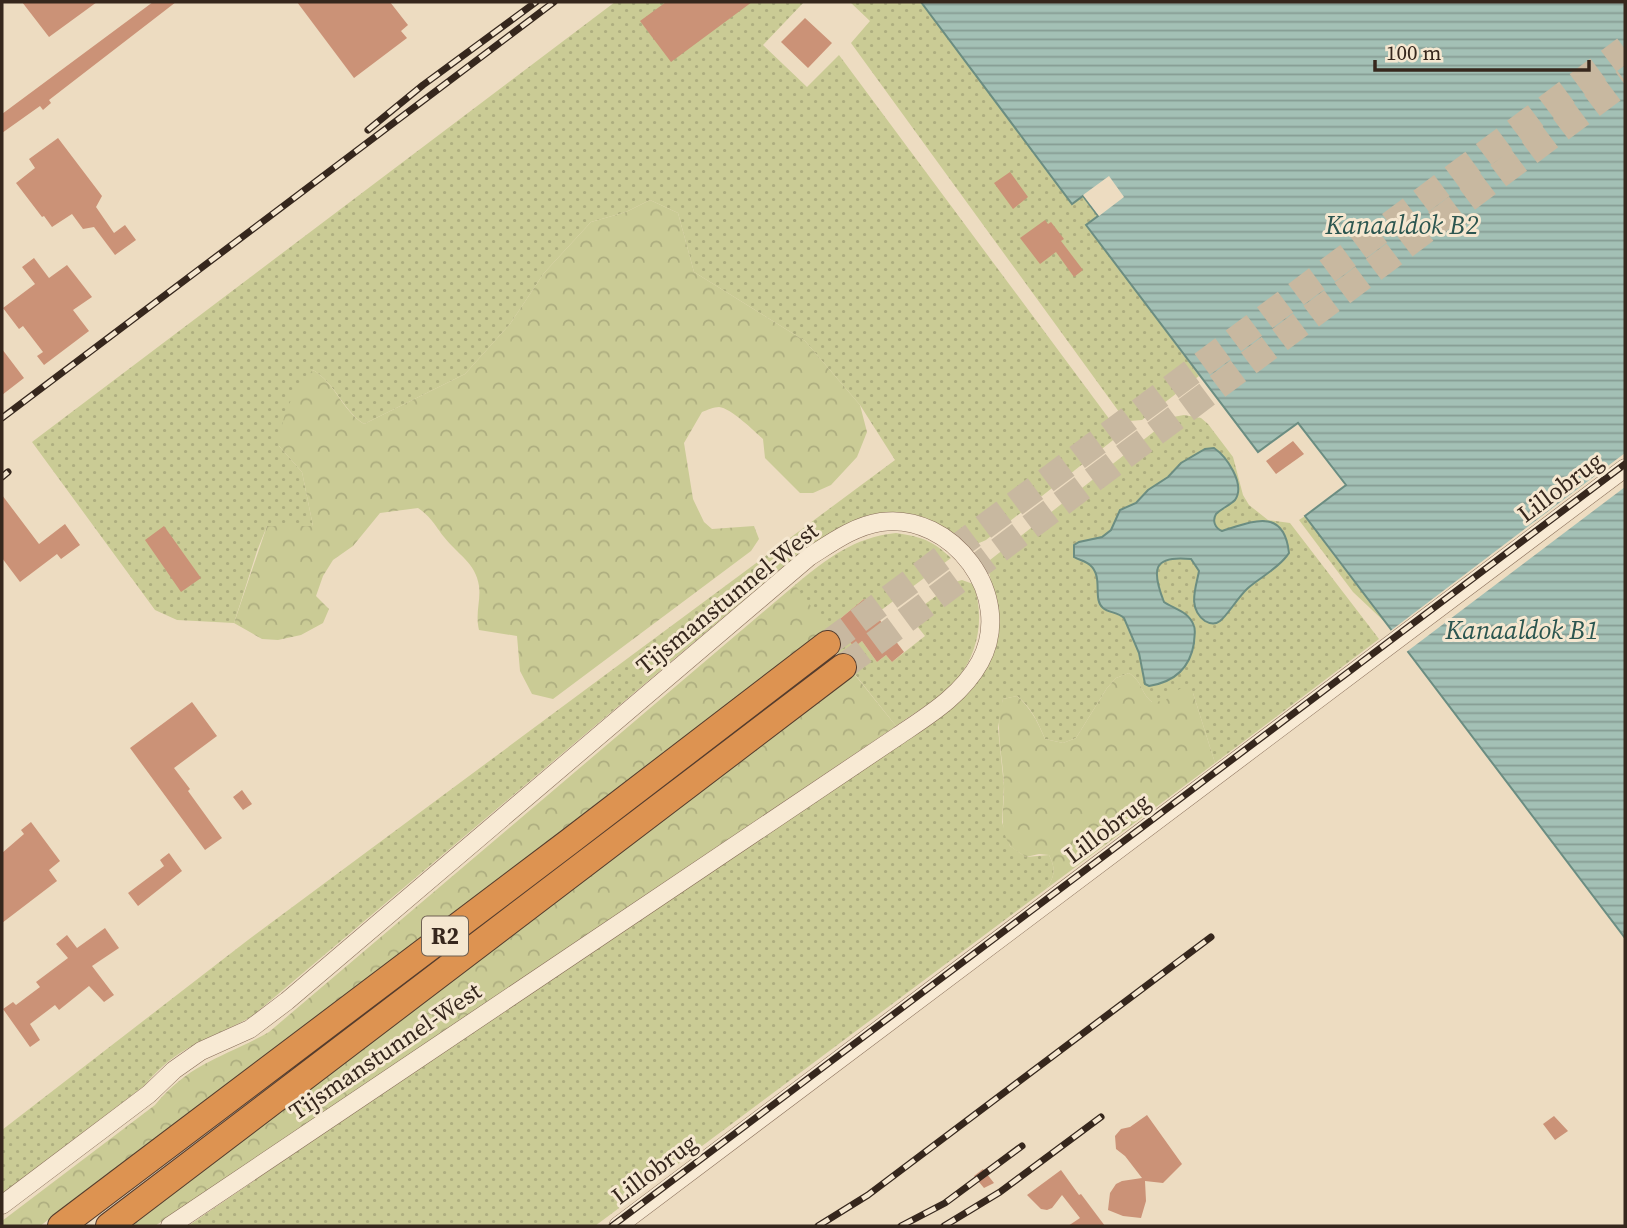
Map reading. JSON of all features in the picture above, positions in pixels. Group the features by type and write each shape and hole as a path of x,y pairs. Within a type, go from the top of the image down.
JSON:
{"highway":[{"name":"R2","path":"61,1226 547,859 827,643"},
{"name":"R2","path":"109,1226 843,667"}],"street":[{"name":"Lillobrug","path":"618,1226 1625,468"},
{"name":"Tijsmanstunnel-West","path":"2,1205 149,1094 174,1070 201,1051 250,1030 288,1001 809,557 846,533 881,522 915,523 940,533 959,550 987,591 991,624 981,661 961,690 898,736 170,1226"}],"green space":[{"path":"615,2 804,2 763,45 807,87 839,55 1113,424 1117,437 986,540 978,543 965,542 925,518 899,514 864,519 815,544 785,565 251,1017 181,1052 144,1086 2,1194 2,1130 248,940 895,460 860,405 805,341 694,272 678,213 650,200 626,212 591,222 544,273 510,324 465,374 364,424 321,375 313,370 279,446 302,472 313,526 267,526 234,623 177,620 155,610 32,442"},
{"path":"850,2 921,2 1072,203 1083,195 1099,216 1087,225 1199,376 1142,420 1129,421 1122,416 851,43 870,21"},
{"path":"650,200 678,213 694,272 805,341 860,405 867,432 857,457 831,485 813,493 800,493 765,458 763,439 742,420 719,407 702,412 684,443 693,499 704,522 712,529 754,526 759,539 751,551 553,699 532,694 520,671 517,636 479,630 479,586 474,571 430,518 418,508 380,513 353,546 333,560 323,576 316,596 329,609 323,623 301,635 278,640 262,639 234,623 267,526 313,526 302,472 279,446 289,405 299,386 313,370 321,375 364,424 465,374 510,324 544,273 591,222 626,212"},
{"path":"1184,415 1201,418 1208,424 1233,457 1243,495 1249,505 1268,520 1290,523 1379,639 1215,763 1193,693 1165,702 1152,702 1129,673 1116,678 1107,688 1076,738 1063,743 1045,739 1034,715 1017,696 1003,699 998,728 1004,786 1002,822 1010,846 1026,857 1049,855 1054,872 1046,889 595,1226 188,1226 637,919 989,660 998,625 988,567 990,560 1173,417"},
{"path":"1305,516 1388,625 1353,592 1299,520"},
{"path":"896,533 926,540 951,558 876,614 864,599 835,623 854,646 862,641 877,662 886,655 892,662 925,636 909,616 955,582 962,580 973,584 979,621 971,657 958,678 937,698 896,726 826,638 795,585 818,566 854,544"},
{"path":"795,585 832,634 40,1226 2,1226 2,1221 155,1105 182,1079 208,1062 269,1032"},
{"path":"851,670 896,726 155,1226 130,1226"},
{"path":"1129,673 1152,702 1165,701 1183,687 1193,693 1215,763 1046,889 1054,872 1049,855 1026,857 1010,846 1004,830 1004,785 999,731 1003,699 1017,696 1033,715 1045,739 1063,743 1076,738 1116,678"}],"water":[{"name":"Kanaaldok B2","path":"921,2 1625,2 1625,938 1305,516 1346,485 1298,423 1258,452 1086,225 1098,216 1083,196 1072,204"},
{"path":"1214,448 1229,464 1238,486 1235,500 1216,514 1216,526 1222,531 1255,522 1273,523 1286,538 1289,553 1276,567 1248,588 1223,619 1214,624 1205,621 1196,610 1194,597 1199,571 1191,559 1178,558 1162,562 1158,567 1157,581 1164,602 1192,621 1195,630 1194,643 1185,667 1166,681 1149,686 1145,684 1139,653 1124,618 1105,610 1100,604 1094,570 1074,557 1074,545 1102,537 1111,530 1120,510 1136,503 1181,463 1205,449"}],"pier":[{"path":"1109,176 1124,197 1099,216 1083,195"},
{"path":"1625,453 1625,487 1405,653 1389,632"}],"building":[{"path":"22,2 97,2 49,37"},
{"path":"153,2 176,2 49,100 51,103 43,110 40,106 2,133 2,114"},
{"path":"297,2 390,2 408,25 401,31 407,38 354,78"},
{"path":"666,2 752,2 671,62 640,21"},
{"path":"805,18 832,43 808,68 781,42"},
{"path":"58,138 102,196 96,207 114,233 125,225 136,240 115,255 94,227 83,229 72,214 52,227 16,183 35,168 29,159"},
{"path":"1010,172 1028,197 1013,209 994,183"},
{"path":"1045,220 1048,224 1051,222 1064,239 1061,241 1083,270 1074,277 1056,252 1040,264 1020,238"},
{"path":"34,258 49,278 67,265 92,297 73,310 89,331 44,365 37,356 43,352 23,326 19,329 3,308 35,284 22,267"},
{"path":"2,349 24,378 2,395"},
{"path":"1293,441 1304,454 1276,474 1266,461"},
{"path":"2,495 39,544 65,524 80,545 61,559 57,554 20,582 2,558"},
{"path":"164,526 201,578 181,592 145,540"},
{"path":"864,599 904,652 892,662 886,655 877,662 862,641 854,647 835,623"},
{"path":"192,702 217,736 174,768 222,838 205,850 130,748"},
{"path":"242,790 252,804 243,810 233,797"},
{"path":"31,822 60,861 49,870 57,881 2,923 2,853 24,834 21,830"},
{"path":"169,853 182,871 138,906 128,893 164,866 160,860"},
{"path":"105,928 119,948 92,966 114,995 104,1002 89,986 59,1010 55,1005 30,1024 40,1040 30,1047 3,1009 13,1002 16,1005 40,987 36,982 68,958 56,944 67,935 77,948"},
{"path":"1147,1115 1182,1164 1163,1183 1145,1181 1146,1201 1141,1218 1123,1216 1108,1210 1110,1193 1116,1184 1122,1181 1142,1178 1116,1149 1115,1136 1121,1129 1130,1127"},
{"path":"1554,1116 1568,1131 1555,1140 1543,1124"},
{"path":"983,1169 994,1183 984,1188 974,1176"},
{"path":"1061,1170 1105,1226 1068,1226 1080,1218 1062,1195 1052,1208 1047,1210 1041,1209 1027,1195"}],"tunnel":[{"path":"827,644 1625,49"},
{"path":"843,667 1625,81"}],"railway":[{"path":"368,130 423,85 536,2"},
{"path":"2,418 554,2"},
{"path":"612,1226 1625,464"},
{"path":"2,477 8,472"},
{"path":"818,1226 868,1195 1211,937"},
{"path":"944,1226 1000,1192 1101,1117"},
{"path":"901,1226 945,1203 1022,1146"}],"water label":[{"name":"Kanaaldok B1","path":"1522,630"}]}
